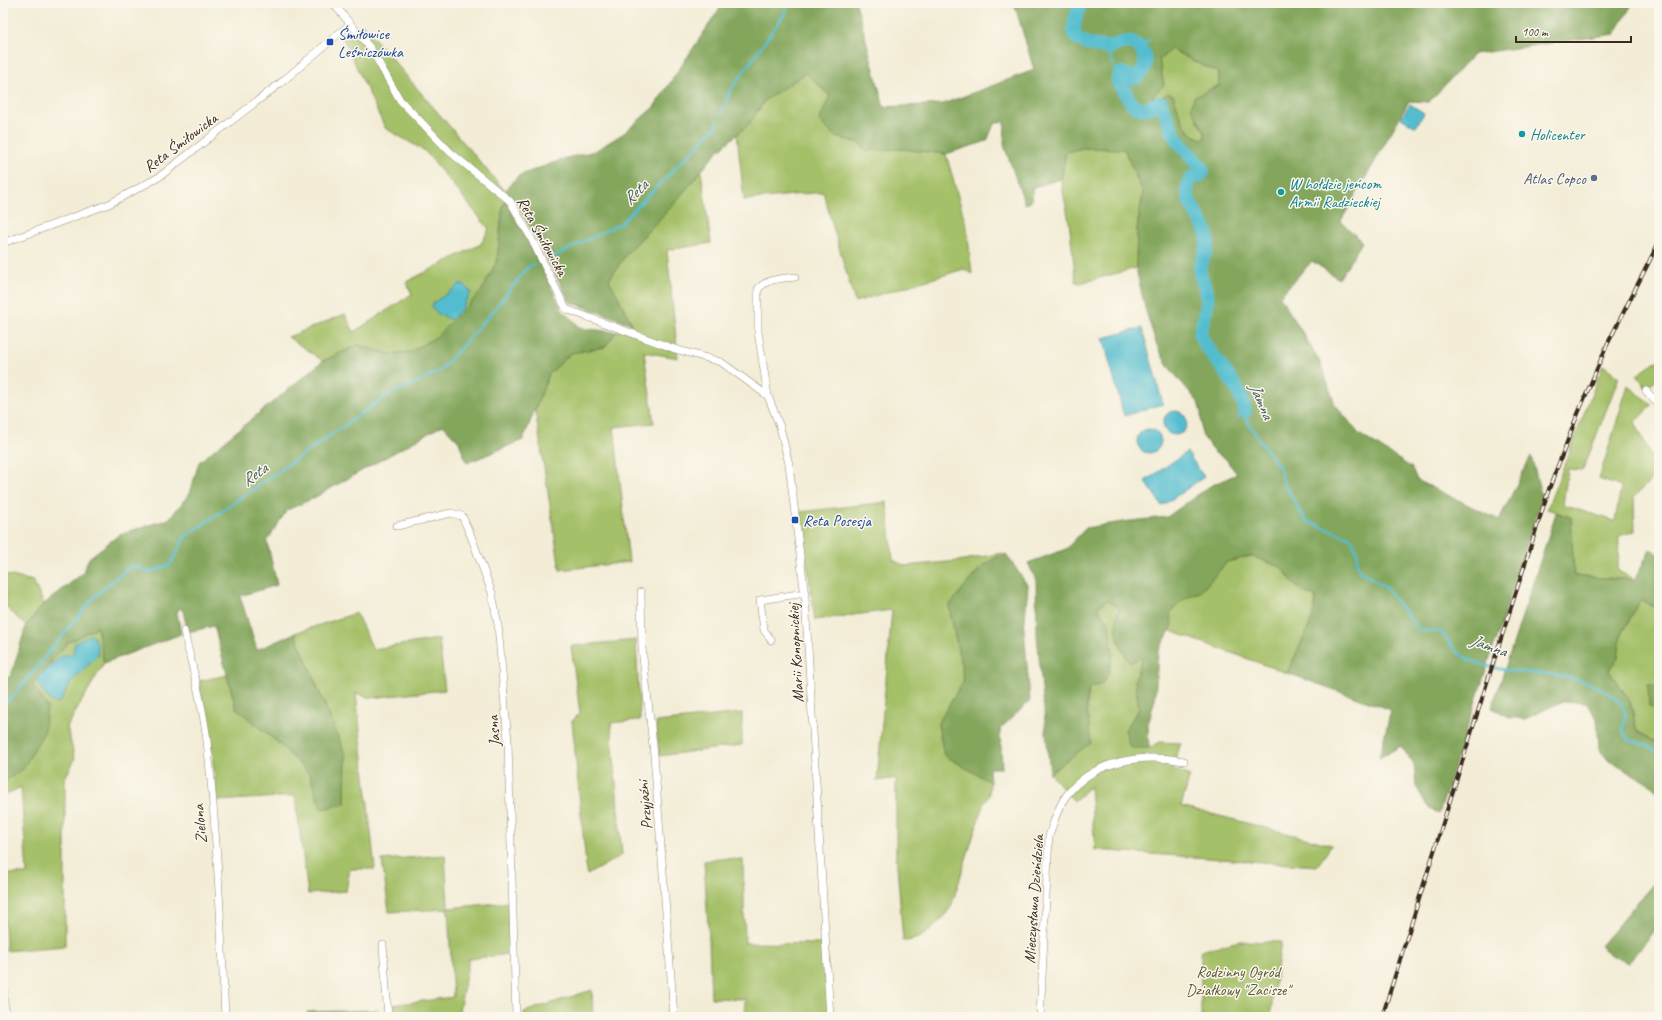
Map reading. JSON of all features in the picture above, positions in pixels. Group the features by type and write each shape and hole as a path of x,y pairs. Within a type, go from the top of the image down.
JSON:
{"street":[{"name":"Reta Śmiłowicka","path":"333,3 371,49 400,100 450,152 510,201 530,236 566,310 675,349 721,362 768,396"},
{"name":"Reta Śmiłowicka","path":"3,243 108,204 159,177 289,76 350,24"},
{"name":"Marii Konopnickiej","path":"795,277 770,280 758,289 758,332 768,396 780,428 789,464 805,593 830,1017"},
{"path":"1646,391 1659,405"},
{"name":"Jasna","path":"397,526 451,513 462,516 472,536 496,612 508,750 516,1017"},
{"name":"Przyjaźni","path":"641,592 642,648 654,755 674,1017"},
{"path":"771,640 764,630 760,600 805,593"},
{"name":"Zielona","path":"184,631 207,741 220,898 225,1017"},
{"name":"Mieczysława Dzieńdziela","path":"1040,1017 1049,843 1057,812 1066,796 1083,780 1101,768 1139,758 1170,758 1184,761"},
{"path":"383,944 388,1017"},
{"path":"3,981 5,1017"}],"green space":[{"path":"721,3 856,3 884,107 943,104 1034,70 1014,3 1633,3 1615,34 1474,54 1429,102 1409,101 1341,221 1362,242 1339,279 1312,261 1280,296 1319,360 1335,404 1359,434 1412,468 1417,480 1499,520 1531,456 1542,498 1439,814 1427,806 1416,786 1414,765 1401,746 1379,758 1391,710 1287,673 1312,620 1316,597 1303,592 1293,583 1283,568 1251,556 1227,562 1201,591 1184,599 1170,613 1172,627 1158,652 1155,699 1148,724 1149,748 1130,748 1125,730 1139,709 1135,680 1142,657 1130,663 1122,651 1116,622 1119,608 1107,600 1097,608 1108,620 1113,655 1108,675 1101,685 1090,687 1087,697 1091,743 1050,774 1037,636 1036,580 1028,563 1066,549 1086,528 1167,517 1210,486 1237,474 1225,458 1215,453 1202,435 1201,413 1198,402 1167,365 1156,343 1145,308 1136,268 1137,228 1143,193 1124,149 1083,148 1066,152 1061,179 1033,187 1031,202 1025,204 1004,145 1005,121 994,124 987,141 946,154 902,149 866,151 860,143 836,137 819,121 830,96 806,73 765,100 749,124 718,151 673,205 627,253 609,280 632,324 570,302 516,201 505,191 518,176 566,158 595,151 624,133 654,107 720,8","holes":["1171,49 1199,64 1219,72 1219,86 1194,97 1191,107 1205,133 1205,138 1203,139 1196,137 1186,128 1173,95 1168,93 1160,98 1152,97 1164,85 1159,60"]},
{"path":"362,24 505,191 506,201 503,205 497,261 481,292 436,337 410,352 389,354 358,345 323,361 288,337 345,314 354,332 412,294 406,282 481,244 489,229 425,151 385,128 343,38"},
{"path":"1171,49 1199,64 1219,72 1219,86 1206,90 1197,120 1205,133 1205,138 1203,139 1196,137 1186,128 1173,95 1160,98 1152,97 1164,85 1159,60"},
{"path":"806,73 830,96 819,121 836,137 860,143 866,151 902,149 946,154 967,228 972,274 964,269 855,302 823,192 744,200 737,134 749,124 765,100"},
{"path":"1083,148 1124,149 1143,193 1137,228 1136,268 1081,283 1076,282 1069,221 1061,182 1066,152"},
{"path":"701,170 711,243 667,250 678,358 644,352 654,423 614,427 629,562 560,570 535,409 549,374 571,353 605,347 616,332 632,324 609,280 627,253 673,205"},
{"path":"506,201 542,268 562,310 581,328 616,332 605,347 571,353 549,374 523,440 467,463 459,442 443,425 310,500 287,510 267,541 277,585 240,596 257,650 295,633 346,756 345,804 321,809 310,775 282,746 236,708 214,626 188,632 183,611 180,608 177,612 181,634 104,663 97,627 67,643 33,684 47,707 44,732 23,769 3,782 3,679 11,676 26,626 44,604 82,574 89,558 120,534 169,519 190,493 199,462 323,361 358,345 389,354 410,352 436,337 481,292 497,261 503,205"},
{"path":"1659,360 1659,377 1646,388 1637,375"},
{"path":"1603,365 1619,377 1583,470 1568,469 1563,505 1615,521 1621,487 1599,479 1628,385 1652,405 1635,422 1659,472 1634,497 1635,531 1619,536 1618,571 1636,580 1573,576 1571,517 1547,509"},
{"path":"887,502 893,560 905,566 958,561 1003,553 981,567 949,606 964,680 938,724 944,755 990,782 989,795 983,805 951,907 942,919 924,935 903,941 896,852 896,778 877,781 892,610 815,620 800,512"},
{"path":"1556,513 1571,517 1574,576 1635,580 1650,549 1659,554 1659,609 1641,600 1621,634 1618,658 1609,671 1630,701 1637,731 1659,744 1659,793 1647,782 1609,761 1599,749 1597,718 1586,703 1563,701 1525,719 1510,717 1492,708"},
{"path":"1006,554 1028,586 1024,629 1030,701 1000,729 1002,768 989,768 990,782 944,755 938,724 964,680 949,606 980,569 996,558"},
{"path":"1251,556 1283,568 1293,583 1303,592 1316,597 1312,620 1287,673 1168,630 1172,627 1170,613 1184,599 1201,591 1227,562"},
{"path":"3,574 33,581 44,604 26,626 3,604"},
{"path":"1107,600 1119,608 1143,657 1135,680 1139,709 1125,730 1149,748 1159,742 1181,743 1172,769 1190,776 1181,806 1332,845 1317,866 1095,850 1090,787 1074,801 1050,774 1064,762 1087,709 1097,608"},
{"path":"1641,600 1659,609 1659,687 1648,684 1649,706 1659,711 1659,744 1637,731 1630,701 1609,671 1618,658 1621,634"},
{"path":"356,613 373,649 439,639 445,690 371,698 356,693 375,869 350,869 346,891 308,894 295,796 217,801 211,741 199,681 227,675 236,708 282,746 310,775 321,809 345,804 346,756 295,633"},
{"path":"97,627 104,663 67,727 75,759 65,778 65,946 6,951 3,874 27,874 21,787 3,796 3,782 23,769 47,707 33,684 67,643"},
{"path":"636,640 640,720 611,723 622,855 587,875 572,721 580,713 571,646"},
{"path":"1648,684 1659,687 1659,711 1649,706"},
{"path":"742,713 742,745 659,756 656,722"},
{"path":"445,855 448,908 508,902 509,954 469,959 458,1017 391,1017 391,1005 453,997 448,909 389,912 382,860"},
{"path":"719,858 743,860 745,943 826,944 830,1017 745,1017 745,999 711,998 704,861"},
{"path":"1659,877 1659,926 1628,963 1613,956 1600,946"},
{"name":"Rodzinny Ogród Działkowy \"Zacisze\"","path":"1239,941 1281,942 1270,1017 1201,1017 1201,951"},
{"path":"592,990 593,1017 524,1017 524,1012"},
{"path":"378,1010 378,1017 308,1017 307,1012"}],"water":[{"path":"1410,104 1424,113 1416,127 1401,118"},
{"path":"459,284 463,284 471,292 461,310 451,320 442,315 440,316 432,307 433,303"},
{"path":"1142,328 1163,404 1124,416 1103,338"},
{"path":"1175,411 1184,414 1187,423 1184,432 1175,435 1166,432 1163,423 1166,414"},
{"path":"1149,429 1158,432 1161,441 1158,450 1149,453 1140,450 1137,441 1140,432"},
{"path":"1187,452 1204,477 1162,506 1145,481"},
{"path":"91,634 97,643 98,655 71,682 60,702 57,704 47,697 38,681 38,677 64,654 67,656 73,653 75,643"}],"waterway":[{"name":"Reta","path":"721,114 730,91 783,16 789,3"},
{"name":"Jamna","path":"1080,3 1074,26 1074,33 1076,37 1079,40 1100,47 1109,47 1124,42 1130,42 1134,43 1140,48 1143,52 1145,60 1143,70 1137,77 1132,78 1122,73 1118,77 1118,82 1136,107 1146,108 1161,103 1176,139 1202,168 1203,172 1199,176 1189,181 1187,191 1188,198 1205,229 1208,240 1200,270 1207,299 1200,335 1205,345 1232,380 1242,400 1245,411"},
{"path":"1139,48 1149,40"},
{"path":"1107,47 1118,77"},
{"name":"Reta","path":"551,258 621,223 715,128 717,121"},
{"name":"Reta","path":"3,705 14,695 94,597 131,565 149,572 170,565 185,537 382,399 441,370 493,311 528,267 534,264"},
{"path":"1238,418 1244,411"},
{"name":"Jamna","path":"1245,411 1246,419 1261,443 1280,468 1283,482 1306,521 1351,538 1357,551 1357,564 1360,571 1385,587 1419,630 1441,632 1460,654 1480,664 1504,670 1567,677 1600,688 1616,699 1625,712 1622,729 1629,740 1646,745 1659,754"}],"railway":[{"path":"1382,1017 1549,489 1577,416 1607,345 1659,242"}],"place":[{"name":"Śmiłowice Leśniczówka","path":"330,42"},
{"name":"Holicenter","path":"1522,134"},
{"name":"Atlas Copco","path":"1594,178"},
{"name":"W hołdzie jeńcom Armii Radzieckiej","path":"1281,192"},
{"name":"Reta Posesja","path":"795,520"}]}
